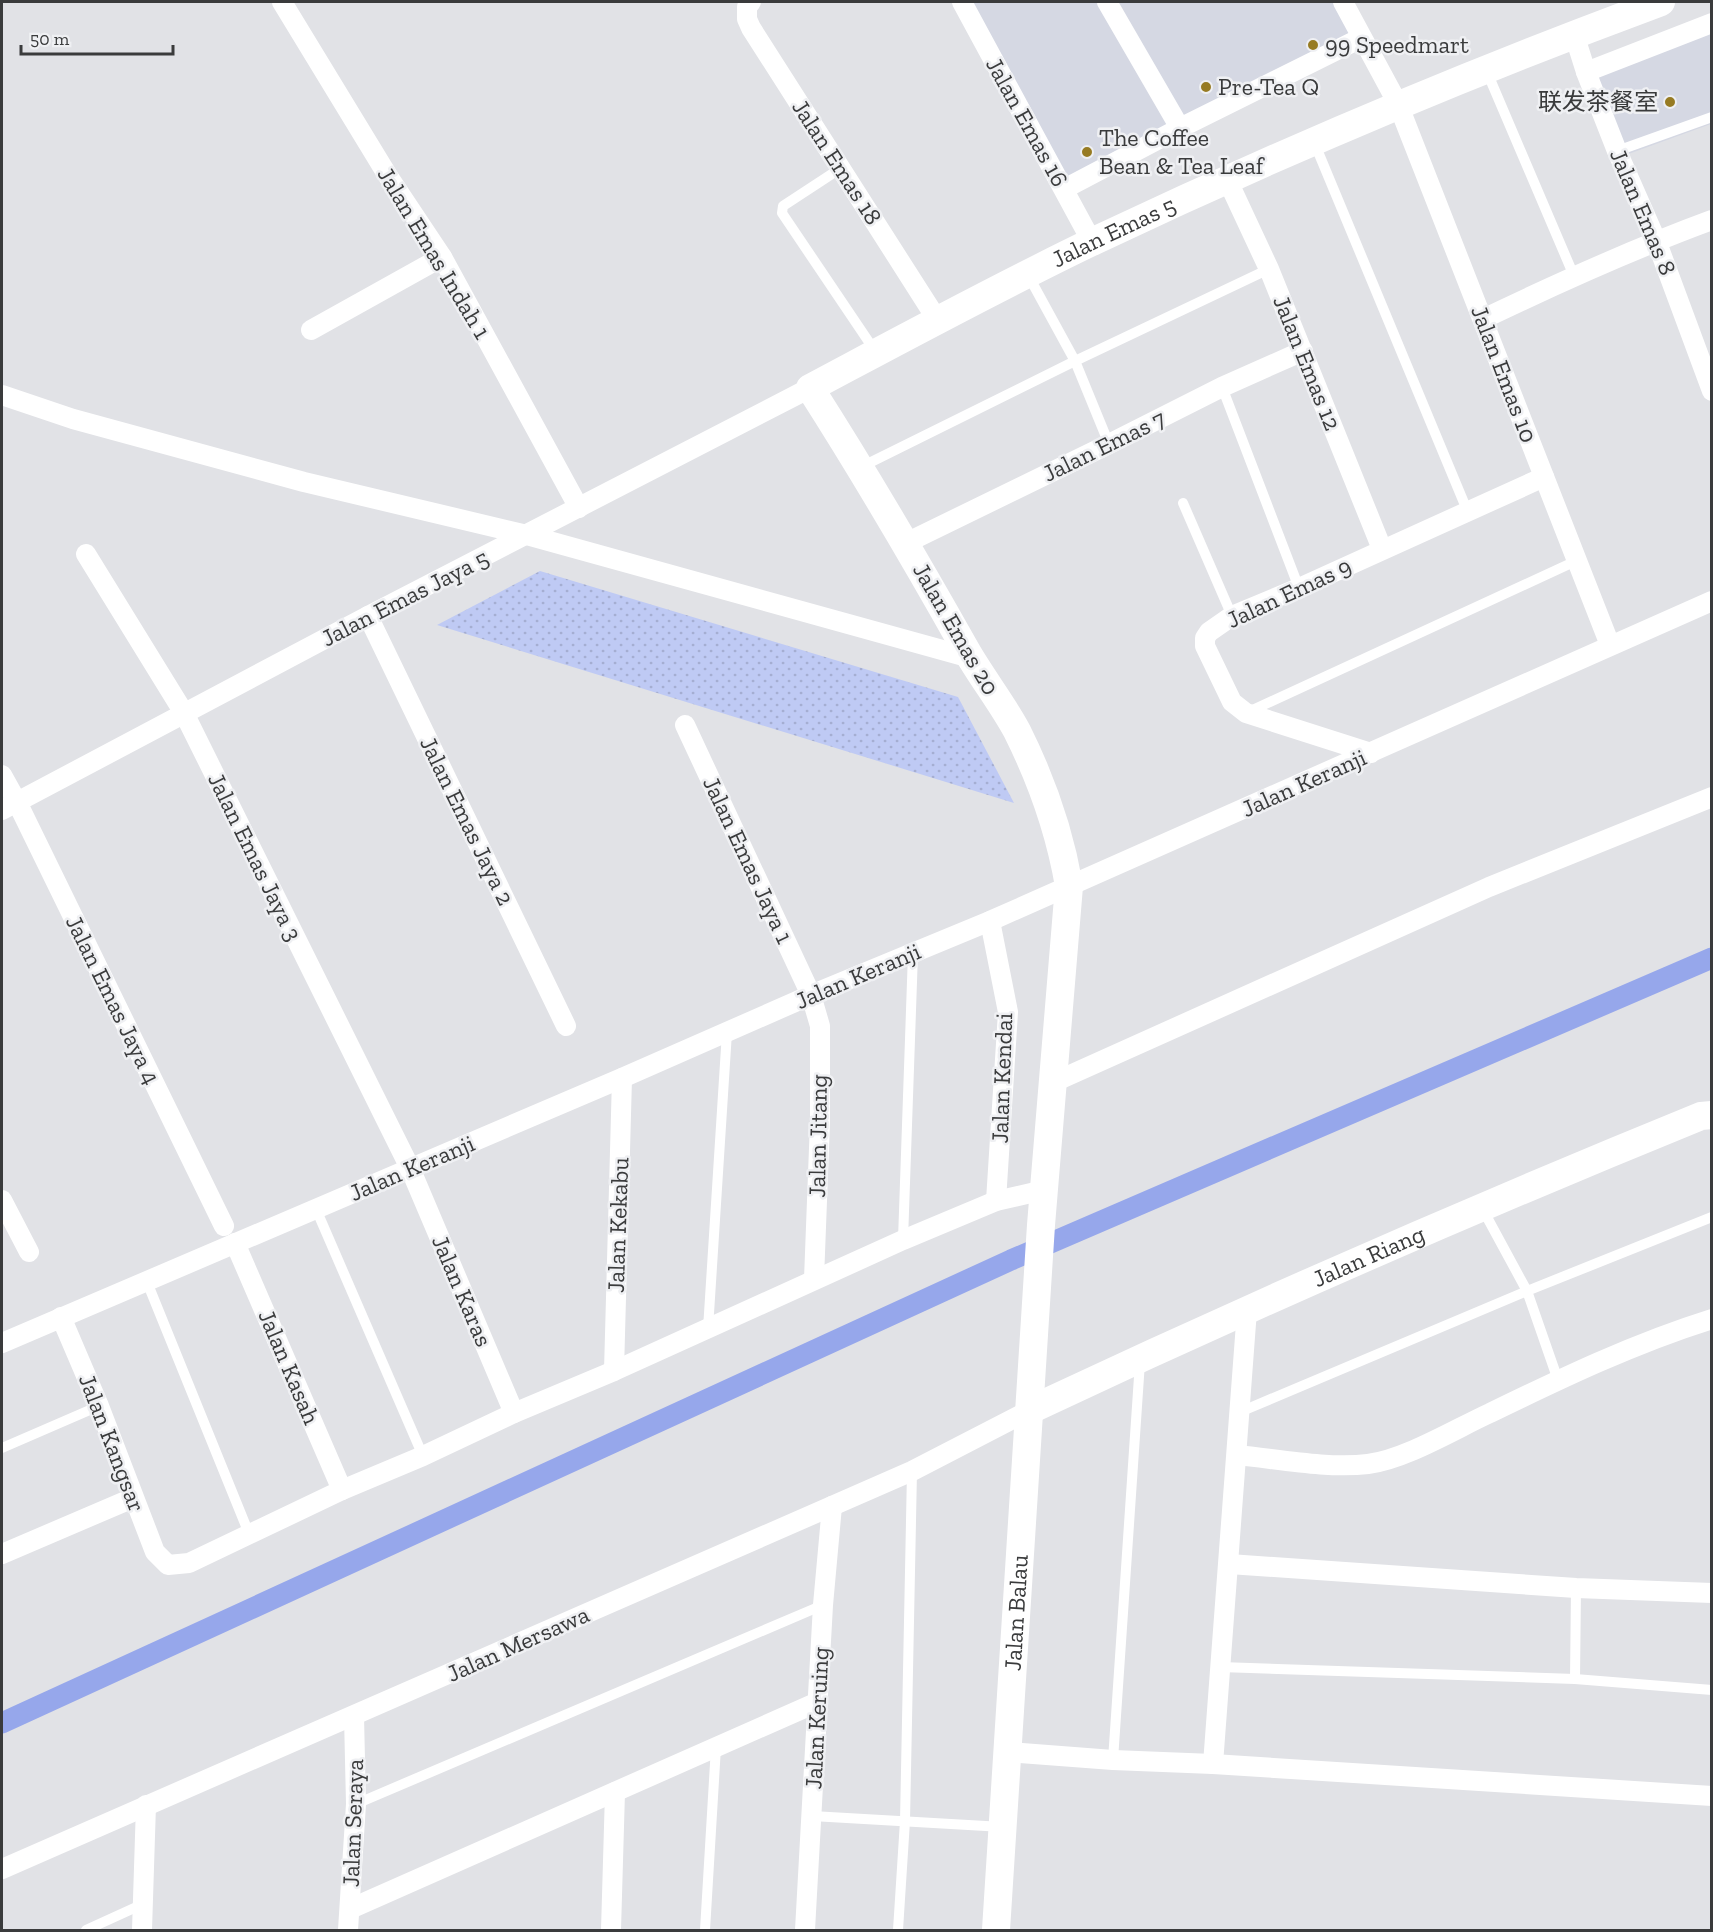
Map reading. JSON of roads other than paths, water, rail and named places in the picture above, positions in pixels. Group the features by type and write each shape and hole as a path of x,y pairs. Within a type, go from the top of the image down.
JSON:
{"street":[{"name":"Jalan Emas Indah 1","path":"282,2 388,176 442,258 579,508"},
{"name":"Jalan Emas 18","path":"751,2 747,7 747,19 751,28 938,321"},
{"name":"Jalan Emas 16","path":"962,2 1092,242"},
{"path":"1107,2 1180,128"},
{"name":"Jalan Emas 10","path":"1343,2 1398,104 1610,645"},
{"name":"Jalan Emas 5","path":"810,388 1092,242 1227,180 1398,104 1661,2"},
{"path":"1586,72 1712,23"},
{"name":"Jalan Emas 8","path":"1574,34 1586,72 1656,240 1712,391"},
{"path":"1064,189 1180,128 1361,38"},
{"name":"Jalan Emas 12","path":"1227,180 1269,269 1382,549"},
{"path":"1483,319 1656,240 1712,220"},
{"path":"311,330 442,258"},
{"name":"Jalan Emas 7","path":"906,543 1222,387 1303,351"},
{"name":"Jalan Emas Jaya 5","path":"9,806 368,616 810,388"},
{"name":"Jalan Emas 20","path":"810,388 861,467 971,658 1016,729 1051,814 1069,886 1052,1083"},
{"path":"2,395 73,419 304,482 526,535 971,658"},
{"name":"Jalan Emas 9","path":"1246,713 1232,702 1205,646 1205,638 1209,632 1232,616 1544,477"},
{"name":"Jalan Emas Jaya 3","path":"86,554 184,713 410,1168"},
{"name":"Jalan Keranji","path":"2,1342 622,1078 812,994 990,921 1712,601"},
{"name":"Jalan Emas Jaya 2","path":"368,616 566,1026"},
{"path":"1246,713 1371,753"},
{"name":"Jalan Emas Jaya 1","path":"685,725 812,994"},
{"name":"Jalan Emas Jaya 4","path":"2,775 9,806 224,1226"},
{"path":"1052,1083 1489,887 1712,796"},
{"name":"Jalan Kendai","path":"990,921 1008,1012 996,1201"},
{"name":"Jalan Jitang","path":"812,994 820,1026 820,1122 814,1279"},
{"name":"Jalan Kekabu","path":"614,1371 622,1078"},
{"name":"Jalan Balau","path":"996,1930 1052,1083"},
{"name":"Jalan Riang","path":"1030,1410 1247,1310 1482,1207 1701,1116 1712,1115"},
{"name":"Jalan Karas","path":"410,1168 514,1413"},
{"path":"250,1536 342,1490 614,1371 903,1240 996,1201 1044,1190"},
{"path":"2,1200 28,1252"},
{"name":"Jalan Kasah","path":"236,1243 342,1490"},
{"path":"1213,1764 1247,1310"},
{"name":"Jalan Kangsar","path":"61,1317 99,1406 155,1552 168,1565 189,1563 250,1536"},
{"path":"1237,1455 1344,1465 1370,1464 1412,1450 1558,1380 1671,1332 1712,1319"},
{"name":"Jalan Mersawa","path":"2,1869 912,1471 1030,1410"},
{"path":"2,1554 133,1498"},
{"name":"Jalan Keruing","path":"805,1930 823,1605 832,1506"},
{"path":"1229,1564 1576,1587 1712,1593"},
{"path":"350,1908 818,1702"},
{"name":"Jalan Seraya","path":"348,1930 356,1804 354,1716"},
{"path":"1008,1752 1712,1796"},
{"path":"611,1930 615,1792"},
{"path":"142,1930 146,1805"}],"lane":[{"path":"1486,68 1574,276"},
{"path":"1617,151 1712,117"},
{"path":"1314,142 1467,510"},
{"path":"841,168 783,206 782,213 876,353"},
{"path":"861,467 1075,361 1269,269"},
{"path":"1028,275 1075,361 1109,444"},
{"path":"1222,387 1299,588"},
{"path":"1183,503 1232,616"},
{"path":"1246,713 1578,560"},
{"path":"903,1240 913,952"},
{"path":"708,1329 727,1032"},
{"path":"1482,1207 1527,1290 1558,1380"},
{"path":"316,1209 423,1456"},
{"path":"1240,1412 1527,1290 1712,1217"},
{"path":"147,1282 250,1536"},
{"path":"1113,1760 1141,1358"},
{"path":"2,1448 99,1406"},
{"path":"898,1930 905,1821 912,1471"},
{"path":"1575,1679 1576,1587"},
{"path":"356,1804 823,1605"},
{"path":"1220,1667 1575,1679 1712,1690"},
{"path":"705,1930 716,1747"},
{"path":"812,1816 1003,1827"},
{"path":"86,1930 143,1904"}],"waterway":[{"path":"2,1723 1011,1260 1712,958"}],"place":[{"name":"99 Speedmart","path":"1313,45"},
{"name":"Pre-Tea Q","path":"1206,87"},
{"name":"联发茶餐室","path":"1670,102"},
{"name":"The Coffee Bean & Tea Leaf","path":"1087,152"}]}
